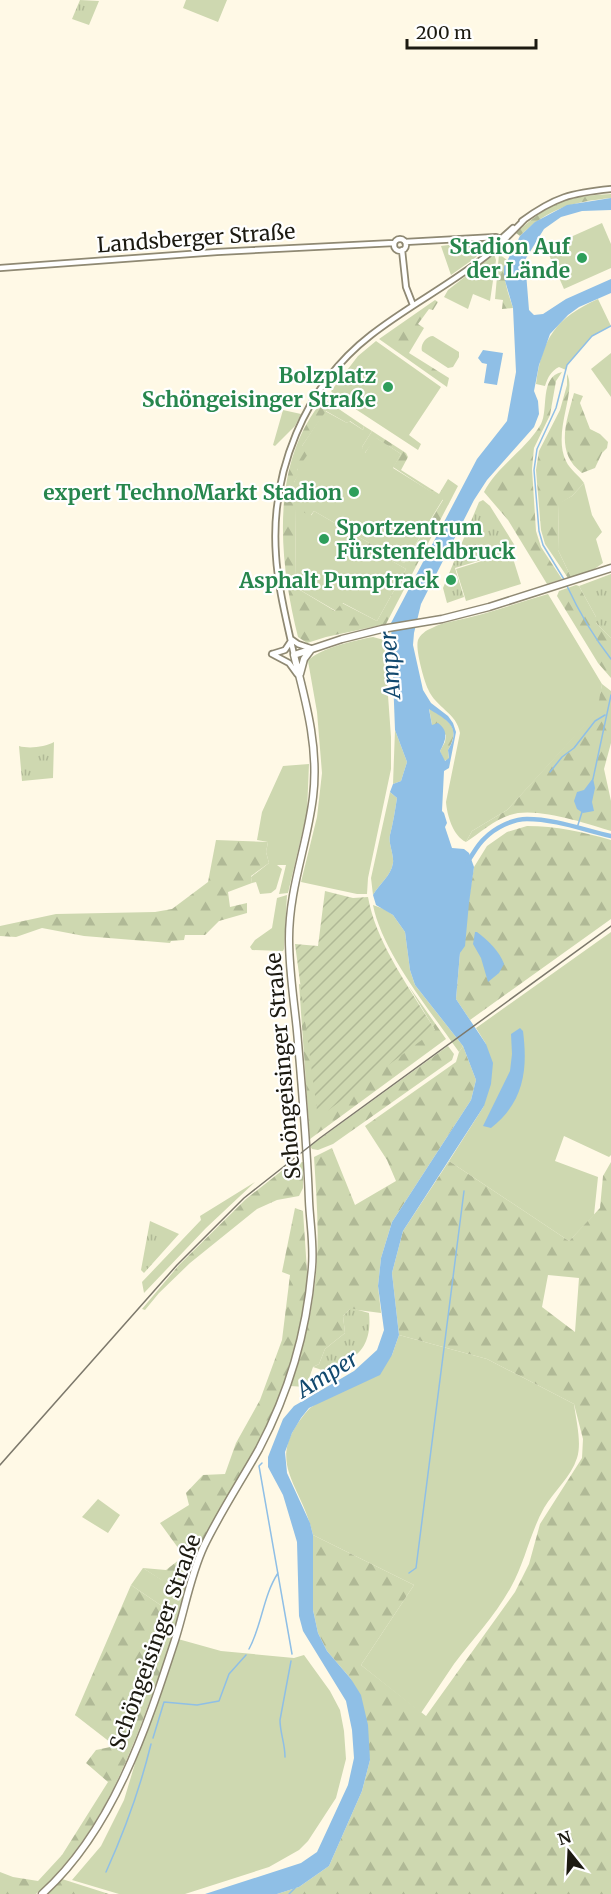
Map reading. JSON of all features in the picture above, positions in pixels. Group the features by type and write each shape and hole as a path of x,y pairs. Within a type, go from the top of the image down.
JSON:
{"main road":[{"path":"294,655 387,628 489,607 611,568"},
{"path":"301,678 305,657 313,649"},
{"name":"Schöngeisinger Straße","path":"42,1894 74,1860 115,1795 140,1737 176,1638 188,1589 204,1546 260,1446 287,1388 309,1302 312,1262 308,1157 289,938 292,894 310,819 315,774 311,721 294,655"}],"street":[{"name":"Schöngeisinger Straße","path":"475,263 499,238 547,204 562,197 611,189"},
{"name":"Schöngeisinger Straße","path":"294,655 281,592 276,542 278,495 291,446 309,408 342,362 363,342 489,253 524,220"},
{"path":"402,250 396,249 394,243 399,239 405,242 499,238"},
{"path":"405,242 402,250 406,286 413,305"},
{"name":"Landsberger Straße","path":"0,268 394,243"},
{"path":"301,678 293,667 272,654 285,650 291,639 297,644 313,649"}],"green space":[{"path":"80,0 99,1 89,25 72,19"},
{"path":"186,0 227,0 218,22 183,8"},
{"path":"611,194 611,198 562,208 541,219 520,236 516,233 538,215 559,203 570,199"},
{"path":"602,223 611,244 611,268 564,289 546,248"},
{"path":"493,239 475,258 451,275 441,246"},
{"path":"494,254 496,260 490,301 473,294 468,309 444,297 448,290"},
{"path":"499,254 507,260 505,278 513,308 502,309 503,300 495,299"},
{"path":"598,299 611,326 592,336 567,365 566,370 559,367 550,375 545,386 536,384 542,354 553,331 571,314"},
{"path":"435,300 438,302 433,310 429,309 418,324 424,328 409,353 449,378 447,387 379,339"},
{"path":"433,336 459,352 459,357 453,367 448,368 422,351 424,341"},
{"path":"376,341 441,387 409,435 421,444 418,450 331,391 358,356"},
{"path":"611,353 611,397 591,369"},
{"path":"562,372 556,381 550,415 534,448 532,469 536,531 541,547 562,579 547,584 508,520 484,492 496,474 528,442 541,424 547,387 555,375"},
{"path":"567,374 569,391 563,425 562,450 568,464 584,483 572,496 559,504 558,550 571,577 568,578 545,544 541,530 536,470 539,451 560,410 567,385"},
{"path":"574,393 583,396 580,403 590,429 600,434 608,442 595,468 582,473 573,465 565,446 566,425"},
{"path":"324,399 364,426 363,430 350,421 347,423 326,411 302,446 308,454 297,470 300,473 294,482 304,489 298,501 311,509 307,514 296,508 295,587 335,611 342,603 377,621 406,569 311,516 314,511 404,563 443,500 393,467 401,454 376,438 364,454 362,447 372,431 406,453 408,457 401,470 439,494 448,479 458,486 386,624 307,643 298,637 291,608 283,545 283,514 294,452 306,424"},
{"path":"283,410 301,414 295,426 275,446 273,445"},
{"name":"Sportzentrum Fürstenfeldbruck","path":"325,411 363,430 364,426 372,431 362,447 365,453 375,437 401,454 393,468 443,499 404,563 314,511 311,515 406,569 377,621 343,603 336,611 295,587 298,501 294,482 299,473 297,471 302,446"},
{"path":"584,483 592,515 602,532 596,539 603,563 593,570 571,577 558,550 559,503 572,496"},
{"path":"483,500 490,506 517,549 455,568 464,597 447,603 443,588 479,502"},
{"path":"511,552 521,584 466,601 456,569"},
{"path":"611,574 611,638 596,623 596,617 579,586"},
{"path":"579,586 596,617 596,623 611,638 611,678 598,663 557,596 559,591"},
{"path":"548,594 602,684 598,711 507,810 472,831 466,842 454,830 446,802 460,733 455,720 436,701 428,689 422,672 418,640 425,631 440,624"},
{"path":"373,637 384,640 391,769 368,878 367,894 357,894 301,882 317,817 322,773 317,712 308,661 329,648"},
{"path":"602,684 611,691 611,743 604,769 611,801 611,831 546,814 520,813 498,820 466,842 472,831 507,810 597,711"},
{"path":"429,708 447,720 453,729 452,742 448,750 449,759 444,761 440,751 446,735 432,725"},
{"path":"395,730 407,762 401,781 393,784"},
{"path":"54,742 53,778 22,781 19,746 37,747"},
{"path":"309,764 307,812 288,893 279,894 286,865 277,865 282,869 276,889 271,893 260,894 256,882 252,883 251,877 269,863 266,852 268,842 257,840 262,812 283,766"},
{"path":"390,792 397,798 390,838 393,863 387,876 373,895 371,878"},
{"path":"527,826 569,830 611,840 611,919 470,1020 456,999 460,953 474,867 487,846 507,832"},
{"path":"216,840 268,842 266,852 269,863 251,876 252,883 228,892 230,907 247,903 247,913 219,921 205,935 185,935 184,940 170,943 84,936 42,928 16,937 0,936 0,926 56,914 155,912 172,909 208,882"},
{"path":"325,891 353,898 368,897 378,932 386,949 435,1030 318,1118 295,944 318,946"},
{"path":"287,895 283,951 252,950 250,947 255,940 272,928 277,898"},
{"path":"373,905 393,915 405,932 410,970 415,985 463,1046 459,1052 397,962 378,923"},
{"path":"611,932 611,1155 609,1157 564,1136 555,1161 598,1177 594,1215 569,1241 449,1161 484,1106 486,1044 476,1028"},
{"path":"299,984 435,1030 408,985 446,1039 310,1139"},
{"path":"448,1046 454,1054 452,1060 333,1144 318,1150 312,1149 310,1146"},
{"path":"463,1046 476,1080 471,1100 392,1222 381,1258 378,1286 381,1313 350,1309 343,1316 345,1333 325,1349 319,1364 313,1367 306,1387 290,1386 308,1324 316,1275 318,1234 314,1157 332,1148 355,1205 396,1181 387,1160 365,1126 456,1062"},
{"path":"449,1161 569,1241 600,1208 603,1176 611,1162 611,1894 277,1894 299,1887 329,1866 362,1791 370,1760 351,1679 327,1651 318,1633 313,1610 313,1535 414,1585 361,1665 426,1716 515,1592 529,1564 540,1524 582,1458 583,1439 574,1404 487,1359 399,1335 392,1273 403,1231","holes":["548,1275 579,1278 575,1332 542,1307"]},
{"path":"303,1162 303,1188 299,1196 277,1200 257,1209 190,1263 145,1310 142,1309 179,1265 246,1199 289,1165"},
{"path":"255,1182 206,1228 144,1293 142,1282 201,1220 200,1216"},
{"path":"295,1208 303,1211 307,1271 306,1302 285,1387 259,1445 202,1547 184,1595 143,1568 166,1570 184,1556 160,1523 189,1505 186,1493 203,1475 225,1474 236,1443 260,1400 282,1340 290,1275 282,1272"},
{"path":"150,1221 179,1234 144,1273 141,1270"},
{"path":"351,1308 369,1313 368,1334 364,1346 355,1356 328,1372 313,1367 319,1364 325,1349 345,1333 343,1316"},
{"path":"399,1335 487,1359 574,1404 579,1439 574,1465 544,1508 520,1568 505,1598 454,1664 421,1713 361,1665 414,1585 313,1535 289,1472 286,1458 288,1443 310,1408 392,1355"},
{"path":"98,1499 120,1515 108,1533 82,1517"},
{"path":"143,1568 184,1594 178,1617 131,1585"},
{"path":"131,1585 178,1617 167,1656 131,1750 92,1827 57,1873 36,1894 0,1894 0,1872 13,1877 38,1881 62,1855 108,1782 86,1763 96,1750 115,1746 75,1715"},
{"path":"178,1639 221,1651 294,1658 304,1655 330,1691 340,1710 346,1759 336,1798 308,1841 299,1850 269,1867 185,1894 119,1894 72,1880 101,1846 124,1800 143,1737"},
{"path":"62,1879 109,1894 47,1894"}],"water":[{"path":"611,198 611,210 582,211 561,217 544,229 525,260 529,310 534,315 543,314 566,299 611,279 611,293 579,307 550,334 539,365 534,391 539,414 534,427 487,480 474,500 421,604 414,633 413,645 423,690 431,703 448,716 456,732 449,768 444,771 442,811 452,848 464,849 469,853 474,867 465,946 460,953 456,999 486,1044 493,1063 491,1084 484,1106 403,1231 392,1273 399,1335 392,1355 380,1375 309,1408 292,1433 285,1452 287,1473 310,1523 313,1535 313,1610 318,1633 327,1651 351,1679 361,1695 368,1725 370,1760 362,1791 329,1866 299,1887 277,1894 205,1894 301,1863 317,1852 348,1785 354,1758 352,1730 346,1701 303,1631 299,1616 297,1542 283,1495 268,1467 268,1457 283,1419 294,1406 354,1371 377,1350 384,1330 378,1286 381,1258 392,1222 471,1100 476,1080 463,1046 415,985 410,970 405,932 393,915 376,905 373,895 392,868 390,838 397,798 390,792 393,784 401,781 407,762 395,730 391,623 477,459 507,421 516,372 513,308 504,277 504,267 520,236 535,222 567,205","holes":["429,709 447,721 453,730 452,742 448,750 449,758 445,761 440,751 445,732 438,723 432,725"]},
{"path":"483,350 503,353 497,385 484,383 487,364 482,363 478,358"},
{"path":"593,778 594,811 583,813 577,809 574,801 577,792 584,790"},
{"path":"475,932 493,947 504,964 499,973 488,982 481,958 473,944"},
{"path":"520,1028 523,1031 525,1059 517,1096 511,1107 491,1128 483,1126 510,1071 511,1034"}],"waterway":[{"name":"Amper","path":"565,581 543,545 539,531 534,470 537,449 556,408 567,365 592,336 611,326"},
{"name":"Amper","path":"567,586 587,624 611,659"},
{"name":"Amper","path":"593,779 611,695"},
{"path":"550,772 562,757 574,748 595,721 605,715"},
{"name":"Amper","path":"577,828 582,812"},
{"name":"Amper","path":"468,861 489,834 521,819 538,819 611,836"},
{"path":"409,1573 416,1568 464,1191"},
{"path":"262,1463 259,1466 292,1654"},
{"path":"249,1649 269,1591 278,1573"},
{"path":"153,1738 164,1702 197,1705 219,1701 229,1674 246,1655"},
{"path":"285,1757 280,1720 291,1661"},
{"path":"106,1872 132,1809 151,1744"},
{"path":"289,1894 295,1888"}],"railway":[{"path":"0,1465 177,1265 244,1198 320,1138 611,926"}],"place":[{"name":"Stadion Auf der Lände","path":"582,258"},
{"name":"Bolzplatz Schöngeisinger Straße","path":"388,387"},
{"name":"expert TechnoMarkt Stadion","path":"354,492"},
{"name":"Sportzentrum Fürstenfeldbruck","path":"324,539"},
{"name":"Asphalt Pumptrack","path":"451,580"}]}
